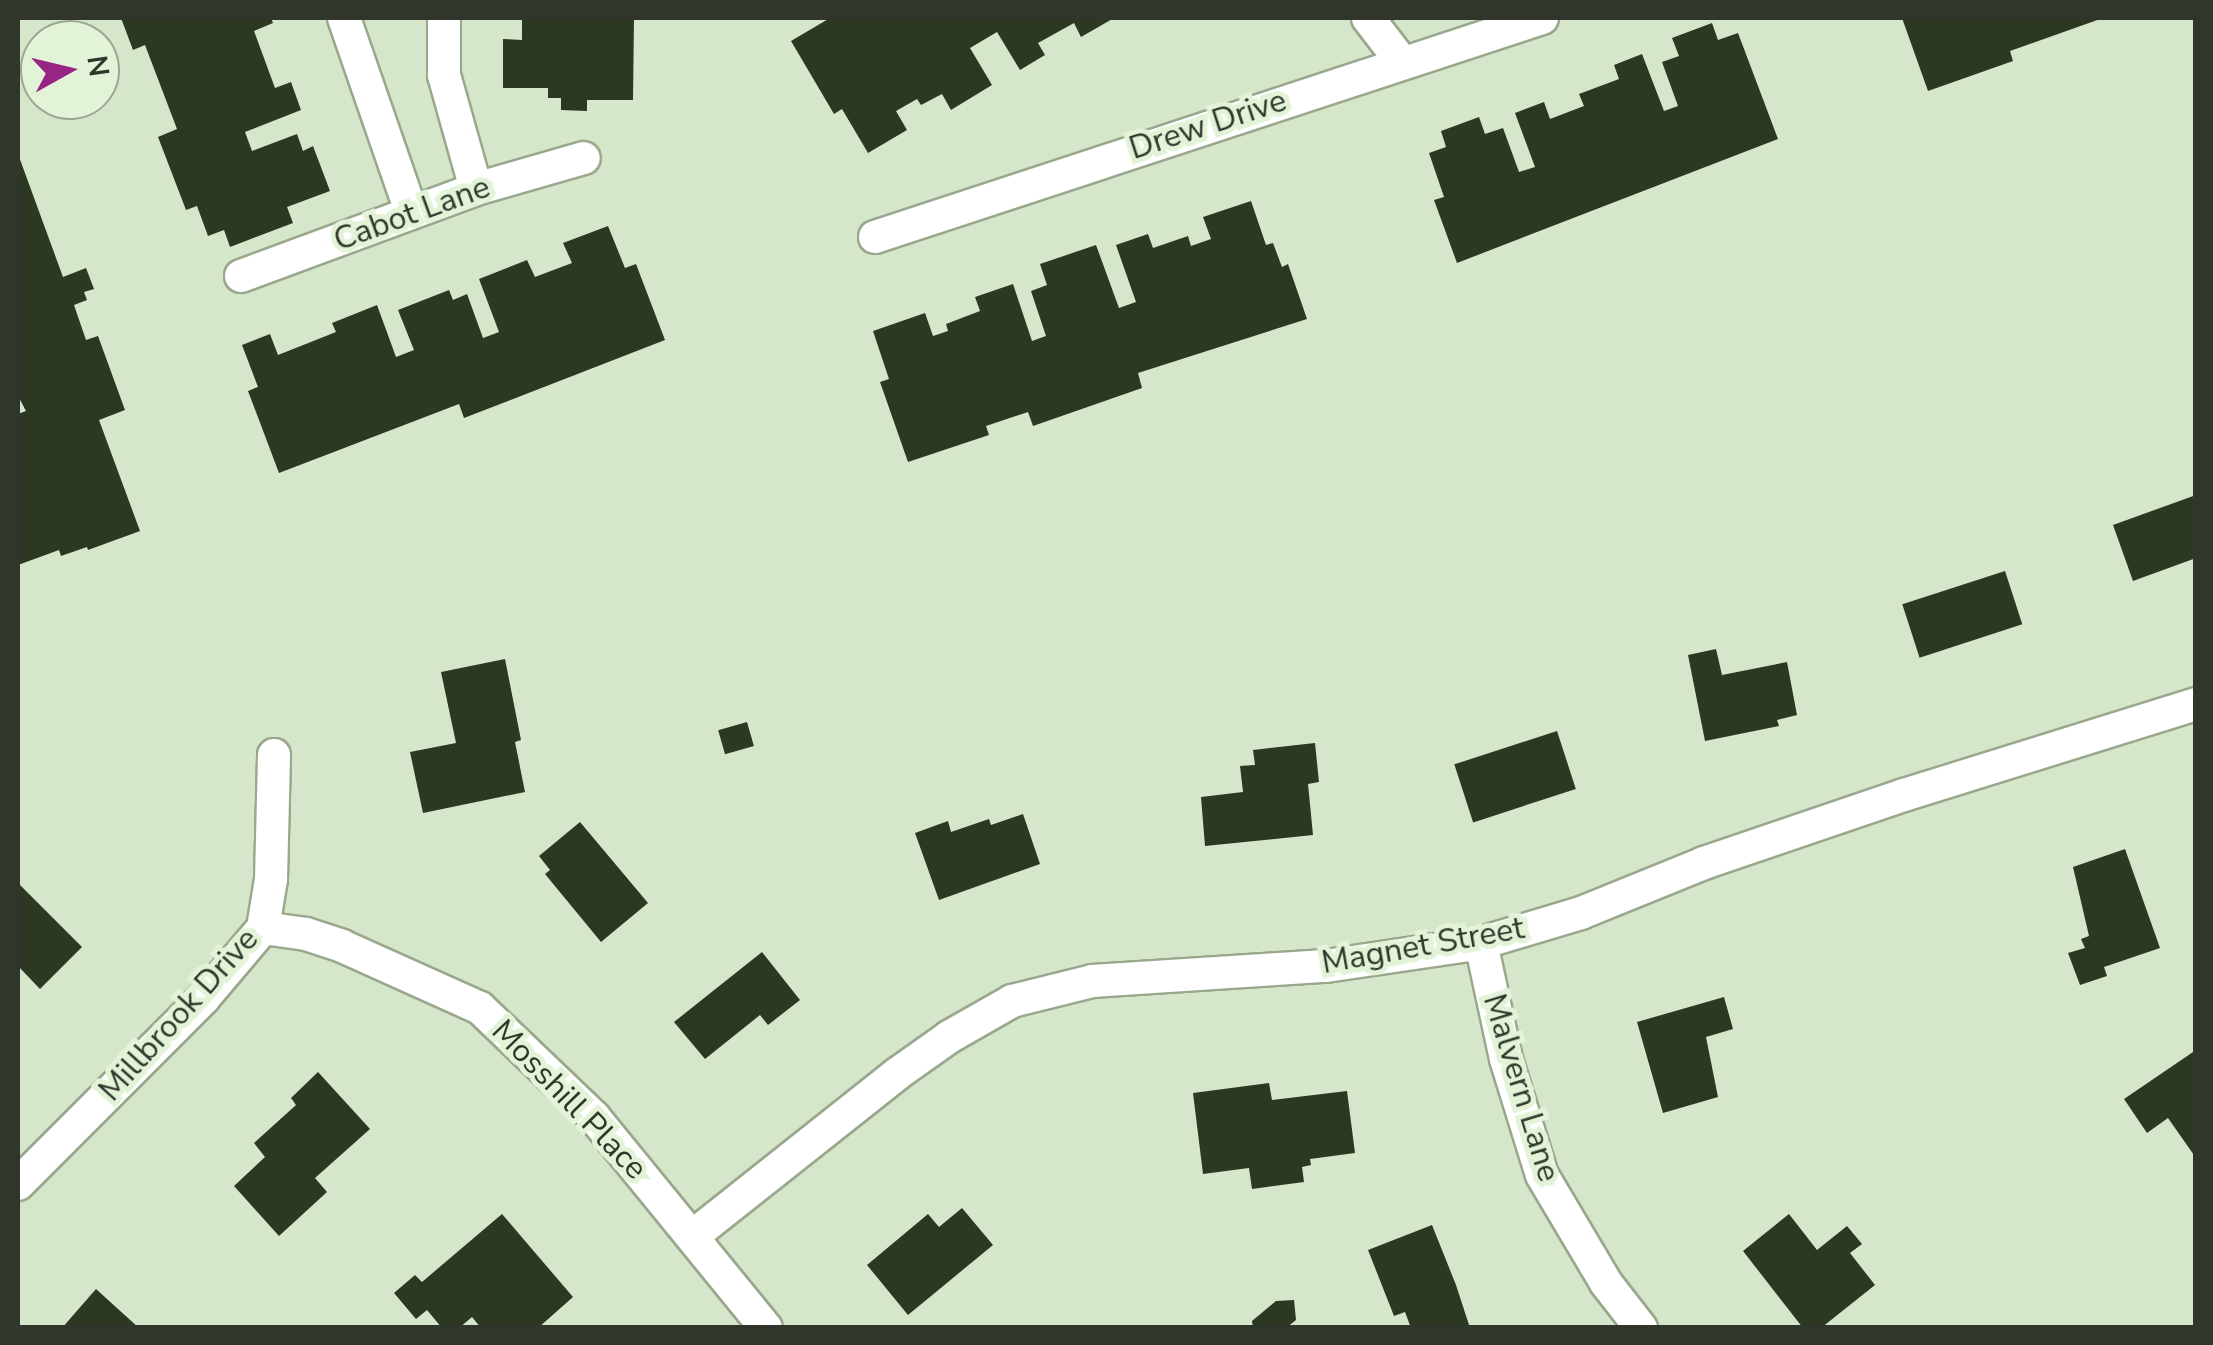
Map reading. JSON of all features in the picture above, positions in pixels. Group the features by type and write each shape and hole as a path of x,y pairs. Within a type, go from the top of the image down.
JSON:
{"street":[{"path":"344,18 411,212"},
{"path":"444,18 444,75 476,189"},
{"path":"1368,18 1401,61"},
{"name":"Drew Drive","path":"875,236 1542,18"},
{"name":"Cabot Lane","path":"241,276 476,189 584,158"},
{"name":"Magnet Street","path":"694,1235 897,1074 949,1036 1012,1001 1092,981 1326,966 1481,943 1581,913 1704,863 1904,795 2193,712"},
{"name":"Millbrook Drive","path":"18,1184 203,999 263,928 271,879 274,755"},
{"name":"Mosshill Place","path":"263,928 306,934 342,946 480,1008 594,1116 766,1328"},
{"name":"Malvern Lane","path":"1481,943 1506,1060 1542,1175 1606,1283 1641,1328"}],"building":[{"path":"121,18 271,18 273,23 254,31 275,88 291,82 301,110 245,132 252,151 297,134 303,151 313,146 330,191 287,207 293,223 230,247 224,230 208,236 197,206 186,210 158,137 177,129 145,45 133,50"},
{"path":"522,18 634,18 633,100 587,100 587,111 561,110 561,98 548,98 548,88 503,88 503,39 522,40"},
{"path":"830,18 1114,18 1081,37 1074,23 1038,43 1045,55 1020,70 997,32 970,48 992,85 951,110 942,94 921,105 917,99 896,111 907,130 868,153 842,109 834,114 791,41"},
{"path":"1902,18 2103,18 2010,51 2013,61 1928,91"},
{"path":"1712,23 1718,40 1738,33 1778,139 1457,263 1434,200 1444,197 1429,153 1446,147 1441,131 1479,117 1485,134 1503,128 1519,172 1535,167 1515,113 1544,102 1550,119 1584,106 1579,94 1619,79 1614,65 1642,54 1664,111 1678,106 1662,62 1679,56 1672,38"},
{"path":"18,154 63,277 86,268 94,289 84,292 87,300 74,305 86,340 98,336 125,410 99,420 140,531 88,550 87,547 61,556 59,550 18,565 18,414 26,411 18,396"},
{"path":"1251,201 1266,245 1273,243 1282,267 1288,264 1307,319 1138,373 1142,388 1033,426 1028,412 986,426 989,435 908,462 880,382 889,379 873,331 925,313 933,336 948,331 946,324 980,311 975,297 1013,284 1032,341 1046,336 1031,291 1047,285 1040,264 1096,245 1119,308 1136,302 1116,245 1148,234 1153,248 1188,236 1191,246 1211,239 1203,217"},
{"path":"608,226 625,268 636,264 665,340 464,418 459,404 279,473 248,391 258,387 242,345 270,334 278,355 336,332 332,323 377,305 396,357 414,350 398,310 449,290 453,300 467,294 483,338 499,332 479,279 527,260 535,277 572,263 563,243"},
{"path":"2196,495 2196,558 2133,581 2113,525"},
{"path":"2005,571 2022,624 1920,658 1902,604"},
{"path":"1716,649 1722,675 1787,662 1797,715 1777,720 1779,726 1705,741 1688,655"},
{"path":"505,659 521,740 515,742 525,792 423,813 410,752 456,743 441,672"},
{"path":"747,722 754,746 725,754 718,730"},
{"path":"1557,731 1576,789 1473,822 1454,764"},
{"path":"1315,743 1319,782 1308,784 1313,835 1205,846 1201,797 1243,792 1240,766 1255,765 1253,750"},
{"path":"1023,814 1040,864 939,900 915,833 948,821 951,832 989,819 991,825"},
{"path":"580,822 648,903 601,942 545,874 550,870 539,856"},
{"path":"2125,849 2160,948 2104,967 2107,976 2080,985 2068,953 2085,948 2081,939 2089,936 2073,867"},
{"path":"18,883 82,947 40,989 18,966"},
{"path":"762,952 800,1000 768,1025 760,1015 705,1059 674,1022"},
{"path":"1724,997 1733,1029 1706,1037 1718,1097 1663,1113 1637,1022"},
{"path":"2196,1050 2196,1158 2168,1118 2147,1133 2124,1099"},
{"path":"318,1072 370,1129 315,1178 327,1192 279,1236 234,1186 265,1157 254,1143 296,1105 291,1098"},
{"path":"1269,1083 1272,1100 1347,1091 1355,1153 1310,1159 1311,1165 1302,1167 1304,1182 1252,1189 1249,1168 1203,1174 1193,1093"},
{"path":"962,1208 993,1245 908,1315 867,1265 928,1214 939,1227"},
{"path":"502,1214 573,1297 538,1328 481,1328 472,1317 459,1328 442,1328 427,1310 416,1319 394,1293 415,1275 422,1282"},
{"path":"1789,1214 1817,1250 1847,1226 1862,1244 1850,1253 1875,1285 1821,1328 1803,1328 1743,1251"},
{"path":"1432,1225 1470,1328 1411,1328 1405,1312 1394,1316 1368,1250"},
{"path":"96,1289 139,1328 62,1328"},
{"path":"1294,1300 1296,1320 1286,1328 1253,1328 1252,1321 1276,1301"}]}
